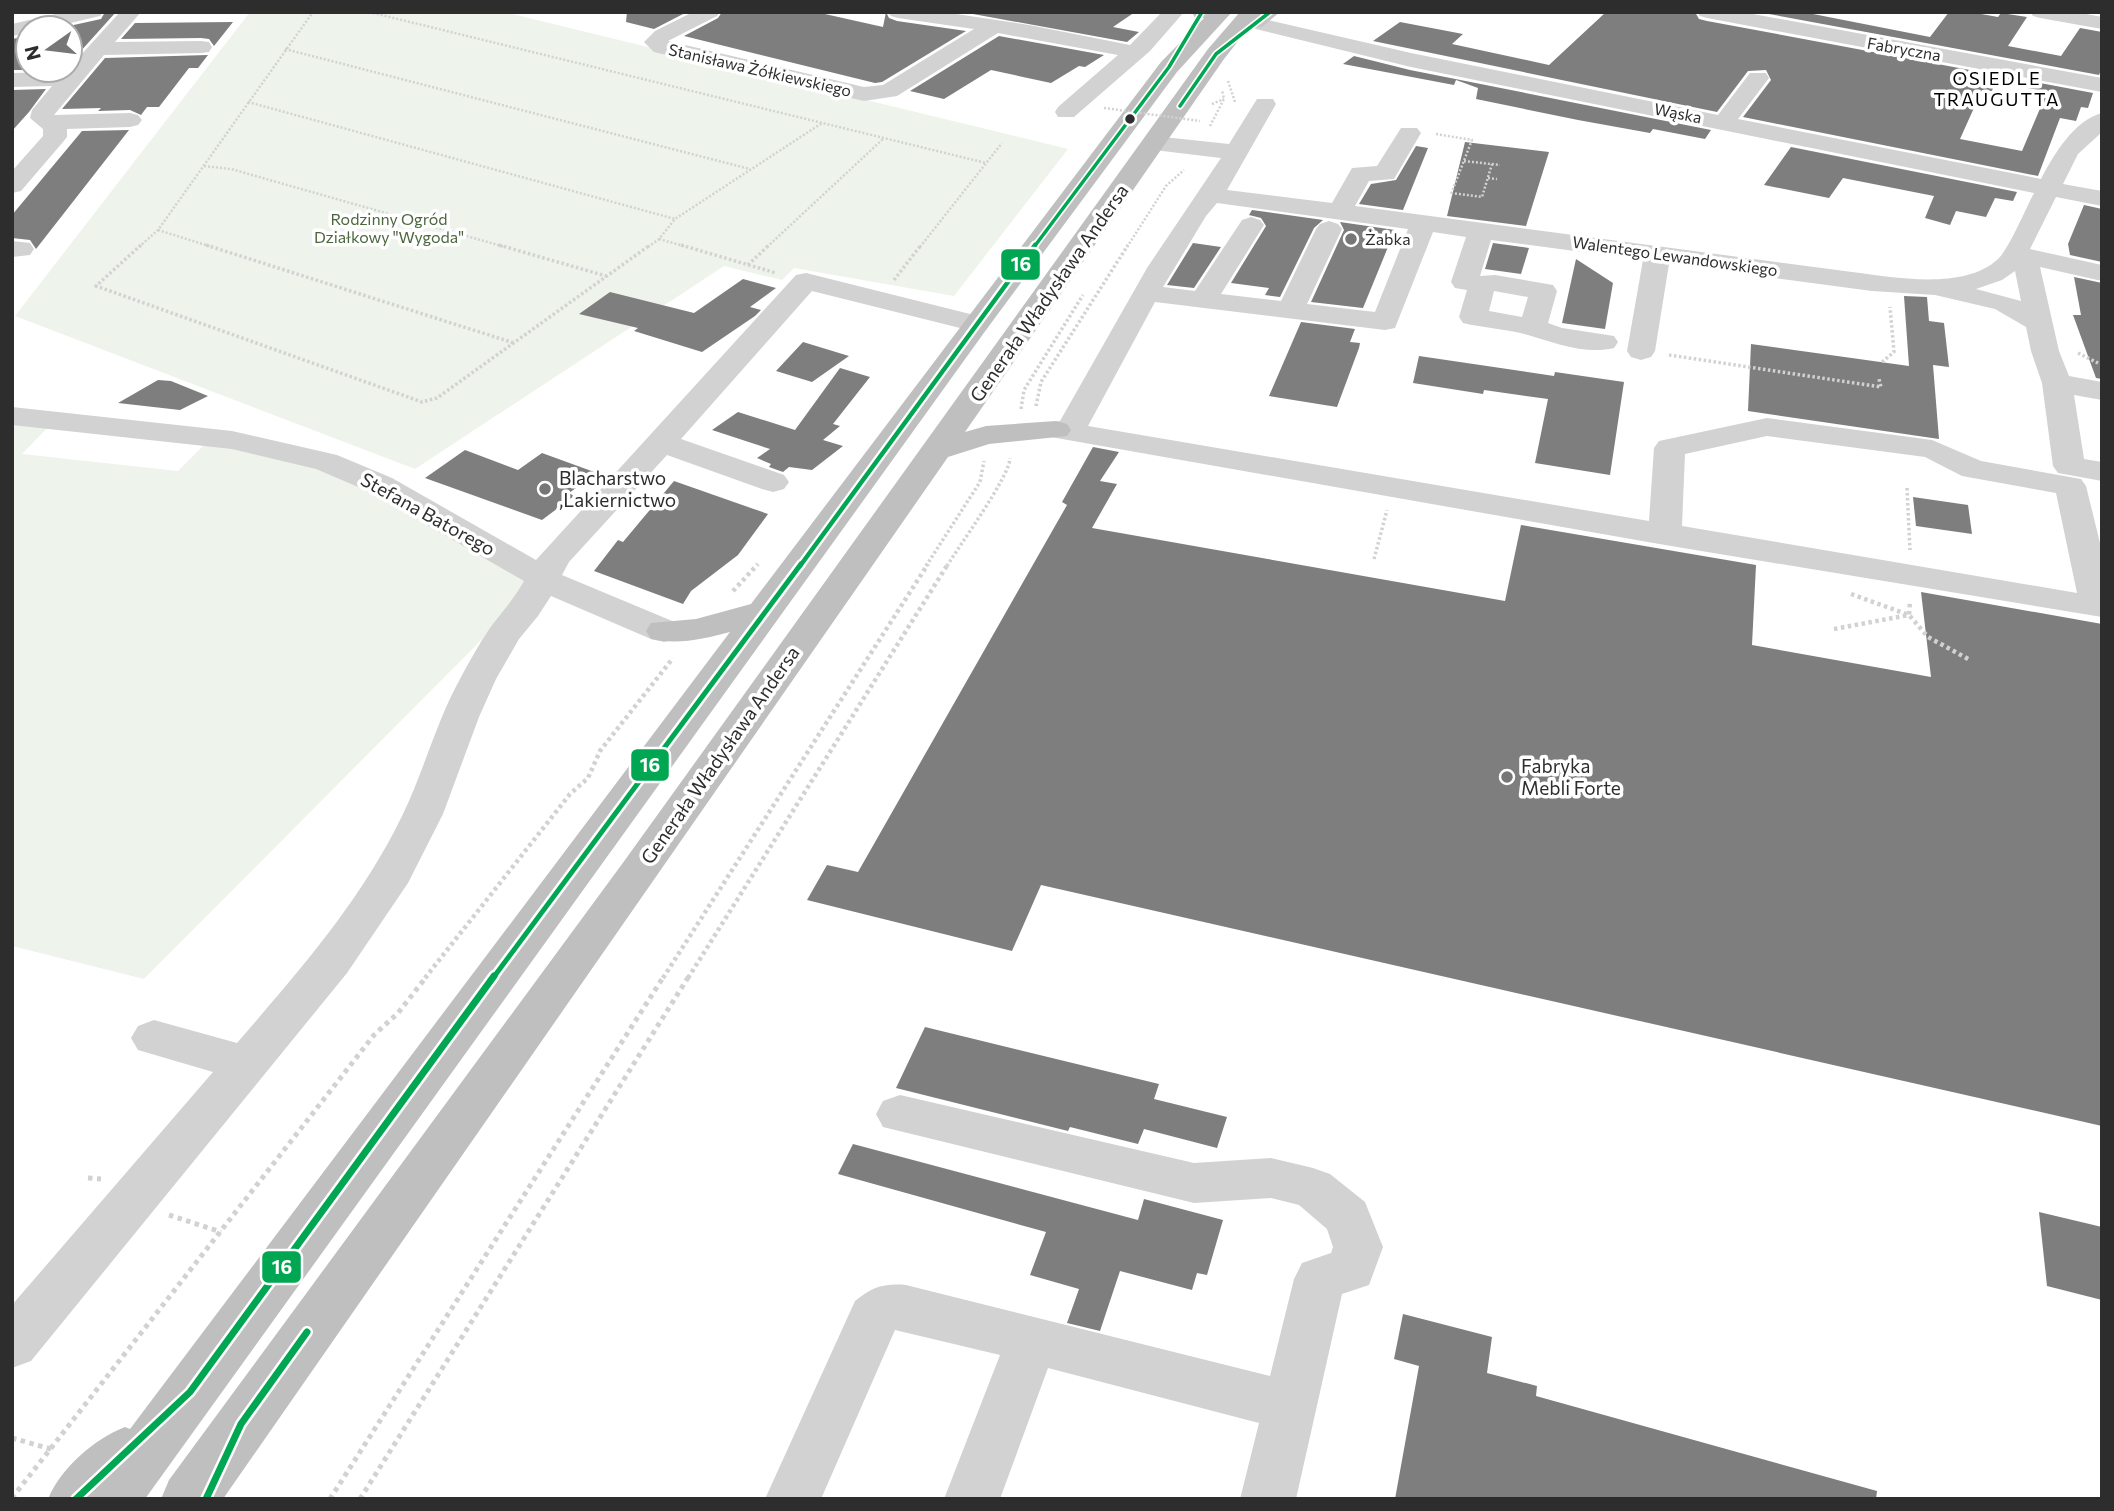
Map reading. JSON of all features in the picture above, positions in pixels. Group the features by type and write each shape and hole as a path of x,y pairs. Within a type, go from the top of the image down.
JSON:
{"highway":[{"name":"Generała Władysława Andersa","path":"111,1499 976,324 1169,67 1204,13"},
{"name":"Generała Władysława Andersa","path":"189,1499 994,372 1216,54 1259,16"},
{"path":"994,372 1004,405 1031,427"},
{"path":"938,450 1031,427"},
{"path":"667,642 697,630 768,610"},
{"path":"667,642 684,647 701,666 707,690"},
{"path":"76,1499 190,1392"},
{"path":"206,1499 241,1424"}],"street":[{"path":"75,14 93,12"},
{"path":"84,67 131,12"},
{"path":"673,12 704,15"},
{"path":"898,12 994,26 1133,52"},
{"path":"1066,112 1174,12"},
{"name":"Fabryczna","path":"1707,12 2102,85"},
{"path":"2040,12 2102,23"},
{"name":"Stanisława Żółkiewskiego","path":"704,15 662,35 655,42 662,47 864,94 889,91 994,26"},
{"name":"Wąska","path":"1259,16 1724,122 2102,199"},
{"path":"100,49 201,47"},
{"path":"1724,122 1758,78"},
{"path":"12,186 55,137 55,126 42,118 43,110 68,84"},
{"path":"1031,427 1147,293 1174,246 1211,195 1265,104"},
{"path":"50,122 130,120"},
{"path":"2017,255 2068,149 2102,120"},
{"path":"1291,309 1332,217 1361,173 1385,174 1409,133"},
{"path":"1154,143 1235,152"},
{"path":"12,155 38,155"},
{"name":"Walentego Lewandowskiego","path":"1211,195 1332,217 1424,222 1929,287 1954,285 1993,274 2017,255"},
{"path":"1147,293 1385,322 1424,222"},
{"path":"1203,300 1251,225"},
{"path":"1481,231 1465,282 1495,283 1543,291 1533,327"},
{"path":"1641,351 1657,254"},
{"path":"2017,255 2102,274"},
{"path":"2017,255 2028,269 2038,322 2057,383 2069,466 2102,472"},
{"path":"12,1344 332,962 387,883 423,814 460,717 478,679 504,634 526,609 555,557 806,281 976,324"},
{"path":"1483,284 1473,317 1533,327 1557,336 1604,342"},
{"path":"1929,287 2004,303 2038,322"},
{"path":"2057,383 2102,391"},
{"name":"Stefana Batorego","path":"12,416 232,440 326,462 381,485 543,578 667,642"},
{"path":"1031,427 2100,607 2070,486"},
{"path":"1664,535 1670,448 1767,427 1932,449 1973,469 2102,490"},
{"path":"661,442 773,482"},
{"path":"154,1038 245,1063"},
{"path":"900,1114 1194,1183 1271,1178 1313,1188 1347,1217 1359,1247 1351,1269 1320,1279 1268,1499"},
{"path":"793,1499 873,1317 886,1306 906,1308 1290,1406"},
{"path":"972,1499 1031,1342"}],"path":[{"path":"313,12 158,230 96,286 422,402 437,398 659,239 675,219 822,123"},
{"path":"369,12 986,163"},
{"path":"285,49 751,170"},
{"path":"1176,167 1200,148 1235,103 1228,80 1232,71"},
{"path":"1213,103 1224,99"},
{"path":"248,102 675,219"},
{"path":"1104,107 1200,121"},
{"path":"1409,133 1472,140 1451,194 1482,197 1492,164"},
{"path":"748,265 884,138"},
{"path":"890,285 1002,143"},
{"path":"360,1499 1001,480 1010,464 1009,446 1031,427 1041,382 1166,186 1195,162 1200,148"},
{"path":"1464,160 1500,165"},
{"path":"204,166 231,169 607,276"},
{"path":"1488,178 1497,179"},
{"path":"158,230 514,343"},
{"path":"659,239 786,276"},
{"path":"1031,427 1021,409 1024,390 1088,287"},
{"path":"1882,362 1894,352 1889,296"},
{"path":"2068,347 2102,365"},
{"path":"1641,351 1881,387 1879,379"},
{"path":"330,1499 980,482 984,457 1031,427"},
{"path":"1374,559 1387,509"},
{"path":"12,1498 374,1035 398,1013 570,794 588,778 600,751 674,659 667,642"},
{"path":"131,1203 221,1231"},
{"path":"12,1438 51,1449"}],"green space":[{"name":"Rodzinny Ogród Działkowy \"Wygoda\"","path":"250,12 504,12 1068,149 954,296 794,268 782,280 724,266 415,469 15,316"},
{"path":"12,416 55,420 22,454 178,471 211,438 325,463 543,578 144,979 12,946"}],"building":[{"path":"105,12 116,12 84,47 84,23 101,19"},
{"path":"627,12 687,12 654,29 626,22"},
{"path":"722,12 816,12 883,27 886,12 889,18 897,21 966,31 882,82 875,83 684,36 718,18"},
{"path":"962,12 1135,12 1113,27 1139,32 1127,42"},
{"path":"1606,12 1695,12 1699,19 1707,21 2093,93 2088,108 2081,107 2076,121 2060,118 2038,176 1743,117 1771,80 1766,70 1748,71 1717,112 1373,41 1400,22 1463,34 1452,44 1549,65","holes":["1995,81 2047,92 2022,151 1960,139 1982,90 1992,91"]},
{"path":"1758,12 1803,12 1930,37 1949,12 1970,12 1998,17 2001,13 2027,17 2008,46 2061,56 2080,28 2102,32 2102,68 2099,75"},
{"path":"233,22 214,46 209,39 201,38 121,39 135,23"},
{"path":"999,36 1104,55 1051,83 991,70 944,99 910,91"},
{"path":"14,39 14,70 12,70"},
{"path":"208,55 198,68 189,68 159,107 147,107 141,115 130,110 62,109 105,58"},
{"path":"1354,56 1410,70 1711,130 1705,139 1653,129 1650,133 1476,99 1478,88 1456,80 1454,85 1343,64"},
{"path":"46,89 29,112 12,131 12,90"},
{"path":"129,130 36,249 30,240 12,238 12,215 82,131"},
{"path":"1465,142 1549,152 1526,226 1447,216"},
{"path":"1416,146 1428,148 1403,210 1359,204 1371,184 1396,180"},
{"path":"1791,147 2017,192 2013,201 1995,198 1986,217 1956,211 1950,225 1925,218 1934,196 1843,178 1829,198 1764,185"},
{"path":"2084,205 2102,209 2102,262 2070,255 2068,244"},
{"path":"1252,210 1323,220 1314,228 1280,297 1265,295 1269,288 1231,283 1266,226 1261,218 1249,215"},
{"path":"1340,222 1395,230 1363,308 1311,302 1344,230"},
{"path":"1193,243 1221,247 1194,288 1167,285"},
{"path":"1493,243 1529,248 1521,274 1485,269"},
{"path":"1576,259 1613,283 1605,329 1562,323"},
{"path":"2074,277 2102,283 2102,379 2096,378 2073,315 2081,315"},
{"path":"743,279 776,288 750,307 761,310 755,316 702,352 634,331 638,328 579,314 610,292 694,313"},
{"path":"1904,296 1927,297 1929,321 1944,323 1949,367 1933,365 1939,439 1748,411 1751,344 1909,366"},
{"path":"1301,322 1355,329 1350,342 1360,343 1359,348 1337,407 1269,396"},
{"path":"803,342 849,356 812,382 776,371"},
{"path":"1419,356 1554,376 1555,372 1624,382 1610,475 1535,463 1548,399 1484,390 1483,394 1413,383"},
{"path":"840,368 870,377 833,424 840,426 823,440 843,446 812,470 789,467 783,472 769,467 771,464 757,458 770,449 712,430 738,412 795,430"},
{"path":"158,380 171,381 208,396 180,410 118,403"},
{"name":"Fabryka Mebli Forte","path":"1093,447 1119,452 1100,481 1117,484 1092,528 1505,601 1521,525 1756,565 1752,645 1931,677 1921,592 2102,624 2102,1126 1041,885 1012,951 807,900 827,865 858,872 1067,505 1062,502"},
{"path":"465,450 518,470 542,453 597,473 569,493 574,496 542,520 425,478"},
{"path":"674,481 768,514 738,555 691,591 683,604 594,571 618,540 623,542"},
{"path":"1913,497 1968,505 1972,534 1916,526"},
{"path":"925,1027 1159,1084 1154,1099 1227,1117 1217,1148 1144,1129 1138,1144 1070,1127 1068,1131 896,1088"},
{"path":"853,1144 1138,1220 1144,1199 1223,1220 1207,1275 1197,1273 1192,1290 1120,1271 1100,1331 1067,1323 1079,1289 1030,1275 1046,1232 838,1174"},
{"path":"2039,1212 2102,1227 2102,1300 2047,1286"},
{"path":"1403,1314 1492,1337 1487,1373 1537,1386 1536,1396 1877,1491 1876,1499 1395,1499 1419,1366 1394,1359"}],"transit line":[{"name":"16","path":"76,1499 190,1392 633,787 768,610 976,324 1169,67 1202,12"},
{"name":"16","path":"1180,106 1216,54 1270,12"},
{"name":"16","path":"206,1499 241,1424 307,1332"}],"place":[{"name":"Żabka","path":"1351,239"},
{"name":"Blacharstwo ,Lakiernictwo","path":"545,489"},
{"name":"Fabryka Mebli Forte","path":"1507,777"}],"district":[{"name":"OSIEDLE TRAUGUTTA","path":"1997,89"}]}
